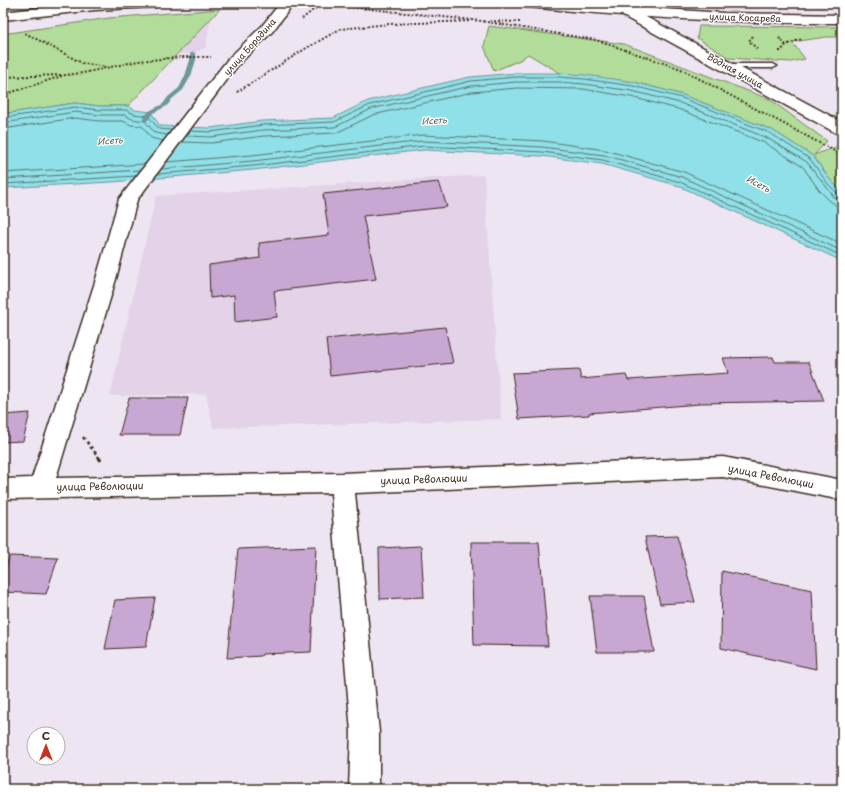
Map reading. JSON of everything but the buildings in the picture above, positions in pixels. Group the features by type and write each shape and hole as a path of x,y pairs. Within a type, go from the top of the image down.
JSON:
{"street":[{"path":"4,16 95,6 153,3"},
{"name":"улица Бородина","path":"41,487 106,280 128,199 233,62 267,29 286,3"},
{"name":"улица Косарева","path":"528,3 628,13 703,17 842,19"},
{"name":"Водная улица","path":"628,13 842,129"},
{"name":"улица Революции","path":"3,489 41,487 342,482 724,467 842,490"},
{"path":"342,482 365,732 364,789"}],"lane":[{"path":"728,66 773,66"}],"path":[{"path":"332,5 481,21 596,40 681,69 842,155"},
{"path":"4,16 7,23 82,63 109,68"},
{"path":"236,92 340,29 389,24 481,21 526,22"},
{"path":"754,35 749,41 755,48 762,50"},
{"path":"773,36 780,38 786,45"},
{"path":"775,52 781,51 786,45 804,38"},
{"path":"3,77 83,74 138,61 197,57"},
{"path":"3,95 65,75"}],"shaded area":[{"path":"211,15 206,47 193,54 129,53"},
{"path":"484,175 501,419 213,428 206,394 110,396 156,196"}],"green space":[{"path":"220,9 128,106 99,106 75,103 3,114 3,34 109,18"},
{"path":"489,26 624,44 769,99 827,141 814,155 835,147 842,148 842,192 831,181 813,156 772,130 683,95 634,82 560,73 528,54 520,60 494,71 484,46"},
{"path":"699,26 842,27 842,37 826,37 792,42 805,59 791,62 729,58 697,38"}],"water":[{"name":"Исеть","path":"516,73 560,73 634,82 683,95 772,130 813,156 831,181 842,192 842,261 679,186 602,164 541,156 424,150 253,170 112,182 3,188 3,114 75,103 99,106 128,106 135,110 151,112 160,126 210,128 262,121 333,118 368,101 470,77"}],"waterway":[{"path":"145,120 151,112 165,105 170,98 181,89 188,76 193,60 193,54"}]}
